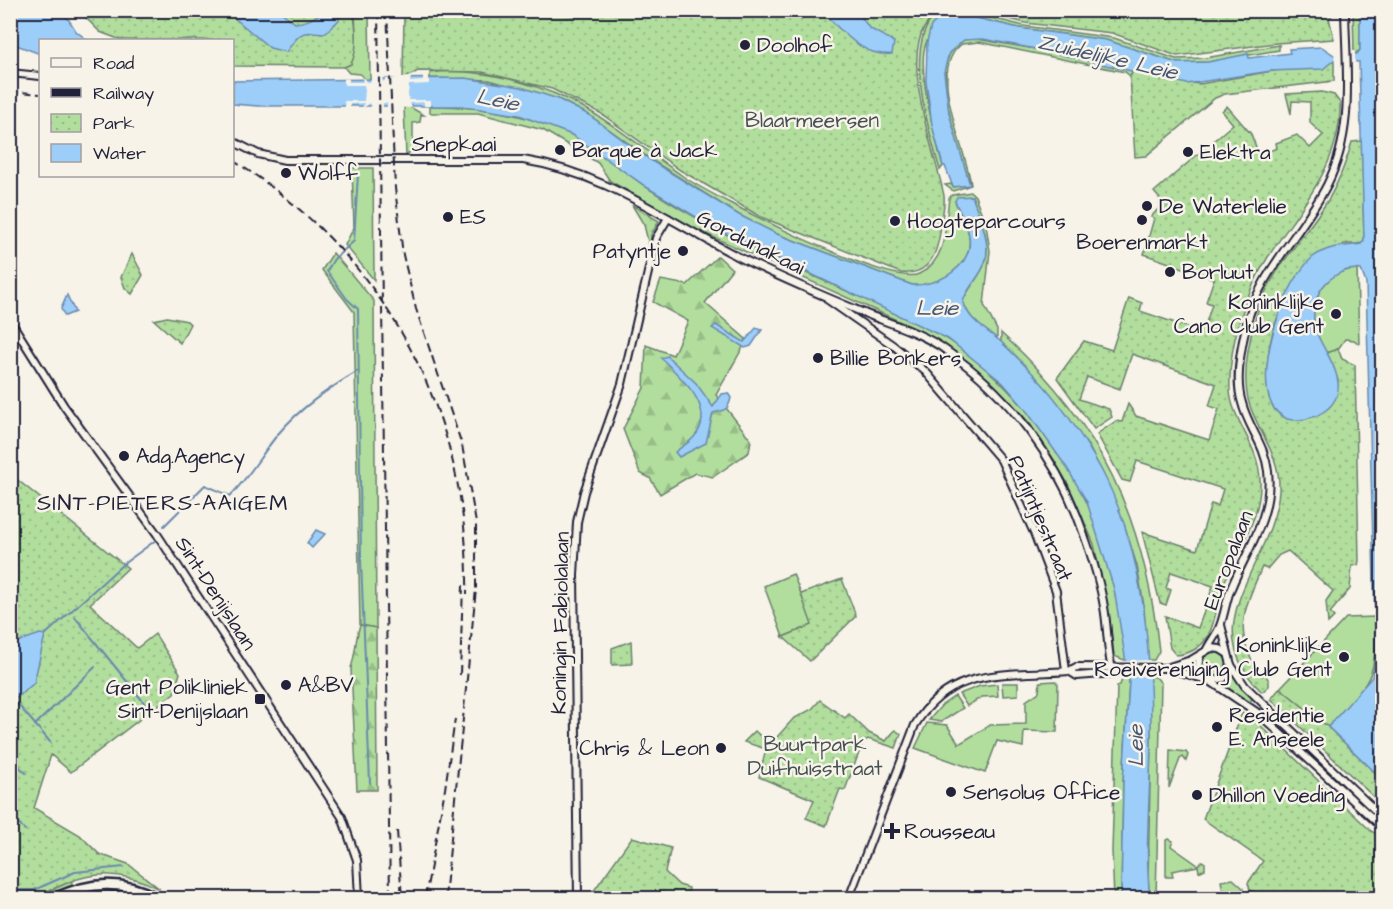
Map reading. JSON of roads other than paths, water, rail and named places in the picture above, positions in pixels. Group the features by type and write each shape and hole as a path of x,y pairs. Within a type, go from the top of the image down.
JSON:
{"main road":[{"path":"55,898 90,886 111,884 131,887 157,898"}],"street":[{"name":"Europalaan","path":"1207,649 1221,624 1231,587 1261,525 1268,494 1264,451 1241,402 1240,366 1245,329 1253,303 1269,270 1316,202 1335,167 1343,138 1346,115 1345,10"},
{"path":"10,73 39,76"},
{"name":"Snepkaai","path":"234,142 258,154 285,160 523,160 543,163 598,180 668,218"},
{"name":"Gordunakaai","path":"668,218 740,258 820,295 908,330 947,351 991,387 1031,434 1059,474 1083,531 1104,606 1113,674"},
{"name":"Koningin Fabiolalaan","path":"578,898 574,585 578,522 584,492 621,384 656,238 668,218"},
{"name":"Gordunakaai","path":"820,295 894,346"},
{"name":"Sint-Denijslaan","path":"10,320 64,406 157,534 342,817 357,860 359,898"},
{"name":"Patijntjestraat","path":"894,346 925,371 1001,460 1011,479 1056,591 1067,671"},
{"name":"Europalaan","path":"1221,624 1228,654"},
{"path":"1166,668 1200,656 1207,649 1216,647 1228,654 1231,665 1261,703 1383,817"},
{"path":"1200,656 1198,667 1207,679 1277,727 1383,826"},
{"path":"1067,671 1077,676 1113,674 1121,670 1166,668 1207,679 1224,678 1231,665"},
{"path":"849,898 911,734 927,707 952,687 976,678 1067,671 1076,667 1111,666 1121,670"}],"water":[{"path":"10,11 63,11 76,31 86,39 39,39 39,54 11,43"},
{"path":"226,11 280,11 295,23 308,21 325,12 338,11 339,20 325,33 302,34 286,52 270,48"},
{"path":"546,11 605,11 574,16"},
{"path":"821,11 865,11 862,18 869,28 894,42 892,54 881,54 861,47"},
{"name":"Zuidelijke Leie","path":"1360,11 1382,11 1382,779 1328,727 1372,677 1376,658 1366,283 1361,270 1347,270 1331,278 1321,289 1315,305 1317,334 1337,377 1338,388 1331,405 1324,412 1306,419 1287,419 1274,408 1267,387 1267,369 1275,326 1292,285 1302,269 1313,257 1325,250 1361,244 1364,240 1359,62 1334,60 1323,69 1271,71 1187,84 1041,50 983,39 964,40 949,53 944,72 949,113 970,185 953,187 945,166 943,166 932,125 926,81 927,42 931,26 936,21 950,17 972,17 1019,28 1106,40 1177,63 1208,62 1248,54 1249,58 1290,53 1289,49 1322,47 1334,55 1357,54 1360,50"},
{"name":"Leie","path":"465,78 521,87 558,99 589,115 653,162 739,215 777,234 912,285 943,278 960,265 966,257 969,236 955,201 957,197 972,196 984,230 987,248 984,265 963,301 966,308 977,323 999,340 1037,378 1080,434 1102,471 1116,502 1136,567 1147,634 1151,701 1148,837 1150,898 1121,897 1123,783 1129,681 1114,589 1087,502 1067,468 1026,410 1003,383 948,339 716,229 648,188 572,135 519,115 461,106 234,104 234,81"},
{"path":"67,295 75,312 65,316 61,309"},
{"path":"716,325 744,342 756,328 762,330 751,346 745,348 712,328"},
{"path":"667,356 696,383 713,407 722,394 728,393 731,398 725,409 713,413 706,443 679,457 675,452 694,437 701,426 702,416 700,405 694,394 661,358"},
{"path":"316,530 325,534 312,548 307,543"},
{"path":"40,634 45,635 34,683 11,703 11,644"}],"waterway":[{"path":"358,174 354,241 334,259 327,271 347,299 358,309 361,560 370,783"},
{"path":"164,526 205,485 230,496 278,434 296,415 358,371"},
{"path":"45,635 122,565 156,540"},
{"path":"75,617 150,710"},
{"path":"35,725 95,667"},
{"path":"14,700 51,743"},
{"path":"10,758 26,773"},
{"path":"10,817 25,830"},
{"path":"10,890 34,890 75,872 124,867"}],"railway":[{"path":"378,10 390,898"},
{"path":"387,10 395,188 403,255 416,309 462,445 476,523 476,589 445,898"},
{"path":"10,91 39,94"},
{"path":"234,161 286,199 334,243 375,292 408,345 435,403 453,464 464,528 467,594"},
{"path":"460,675 463,585"},
{"path":"425,898 455,719"},
{"path":"397,831 402,898"}],"place":[{"name":"Doolhof","path":"745,45"},
{"name":"Barque à Jack","path":"560,150"},
{"name":"Elektra","path":"1188,152"},
{"name":"Wolff","path":"286,173"},
{"name":"De Waterlelie","path":"1147,206"},
{"name":"ES","path":"448,217"},
{"name":"Boerenmarkt","path":"1142,220"},
{"name":"Hoogteparcours","path":"895,221"},
{"name":"Patyntje","path":"683,251"},
{"name":"Borluut","path":"1170,272"},
{"name":"Koninklijke Cano Club Gent","path":"1336,314"},
{"name":"Billie Bonkers","path":"818,358"},
{"name":"Adg.Agency","path":"124,456"},
{"name":"Koninklijke Roeivereniging Club Gent","path":"1344,657"},
{"name":"A&BV","path":"286,685"},
{"name":"Gent Polikliniek Sint-Denijslaan","path":"260,699"},
{"name":"Residentie E. Anseele","path":"1217,727"},
{"name":"Chris & Leon","path":"721,748"},
{"name":"Sensolus Office","path":"951,792"},
{"name":"Dhillon Voeding","path":"1197,795"},
{"name":"Rousseau","path":"892,831"}],"district":[{"name":"SINT-PIETERS-AAIGEM","path":"163,502"}],"park label":[{"name":"Blaarmeersen","path":"812,120"},
{"name":"Buurtpark Duifhuisstraat","path":"815,756"}]}
